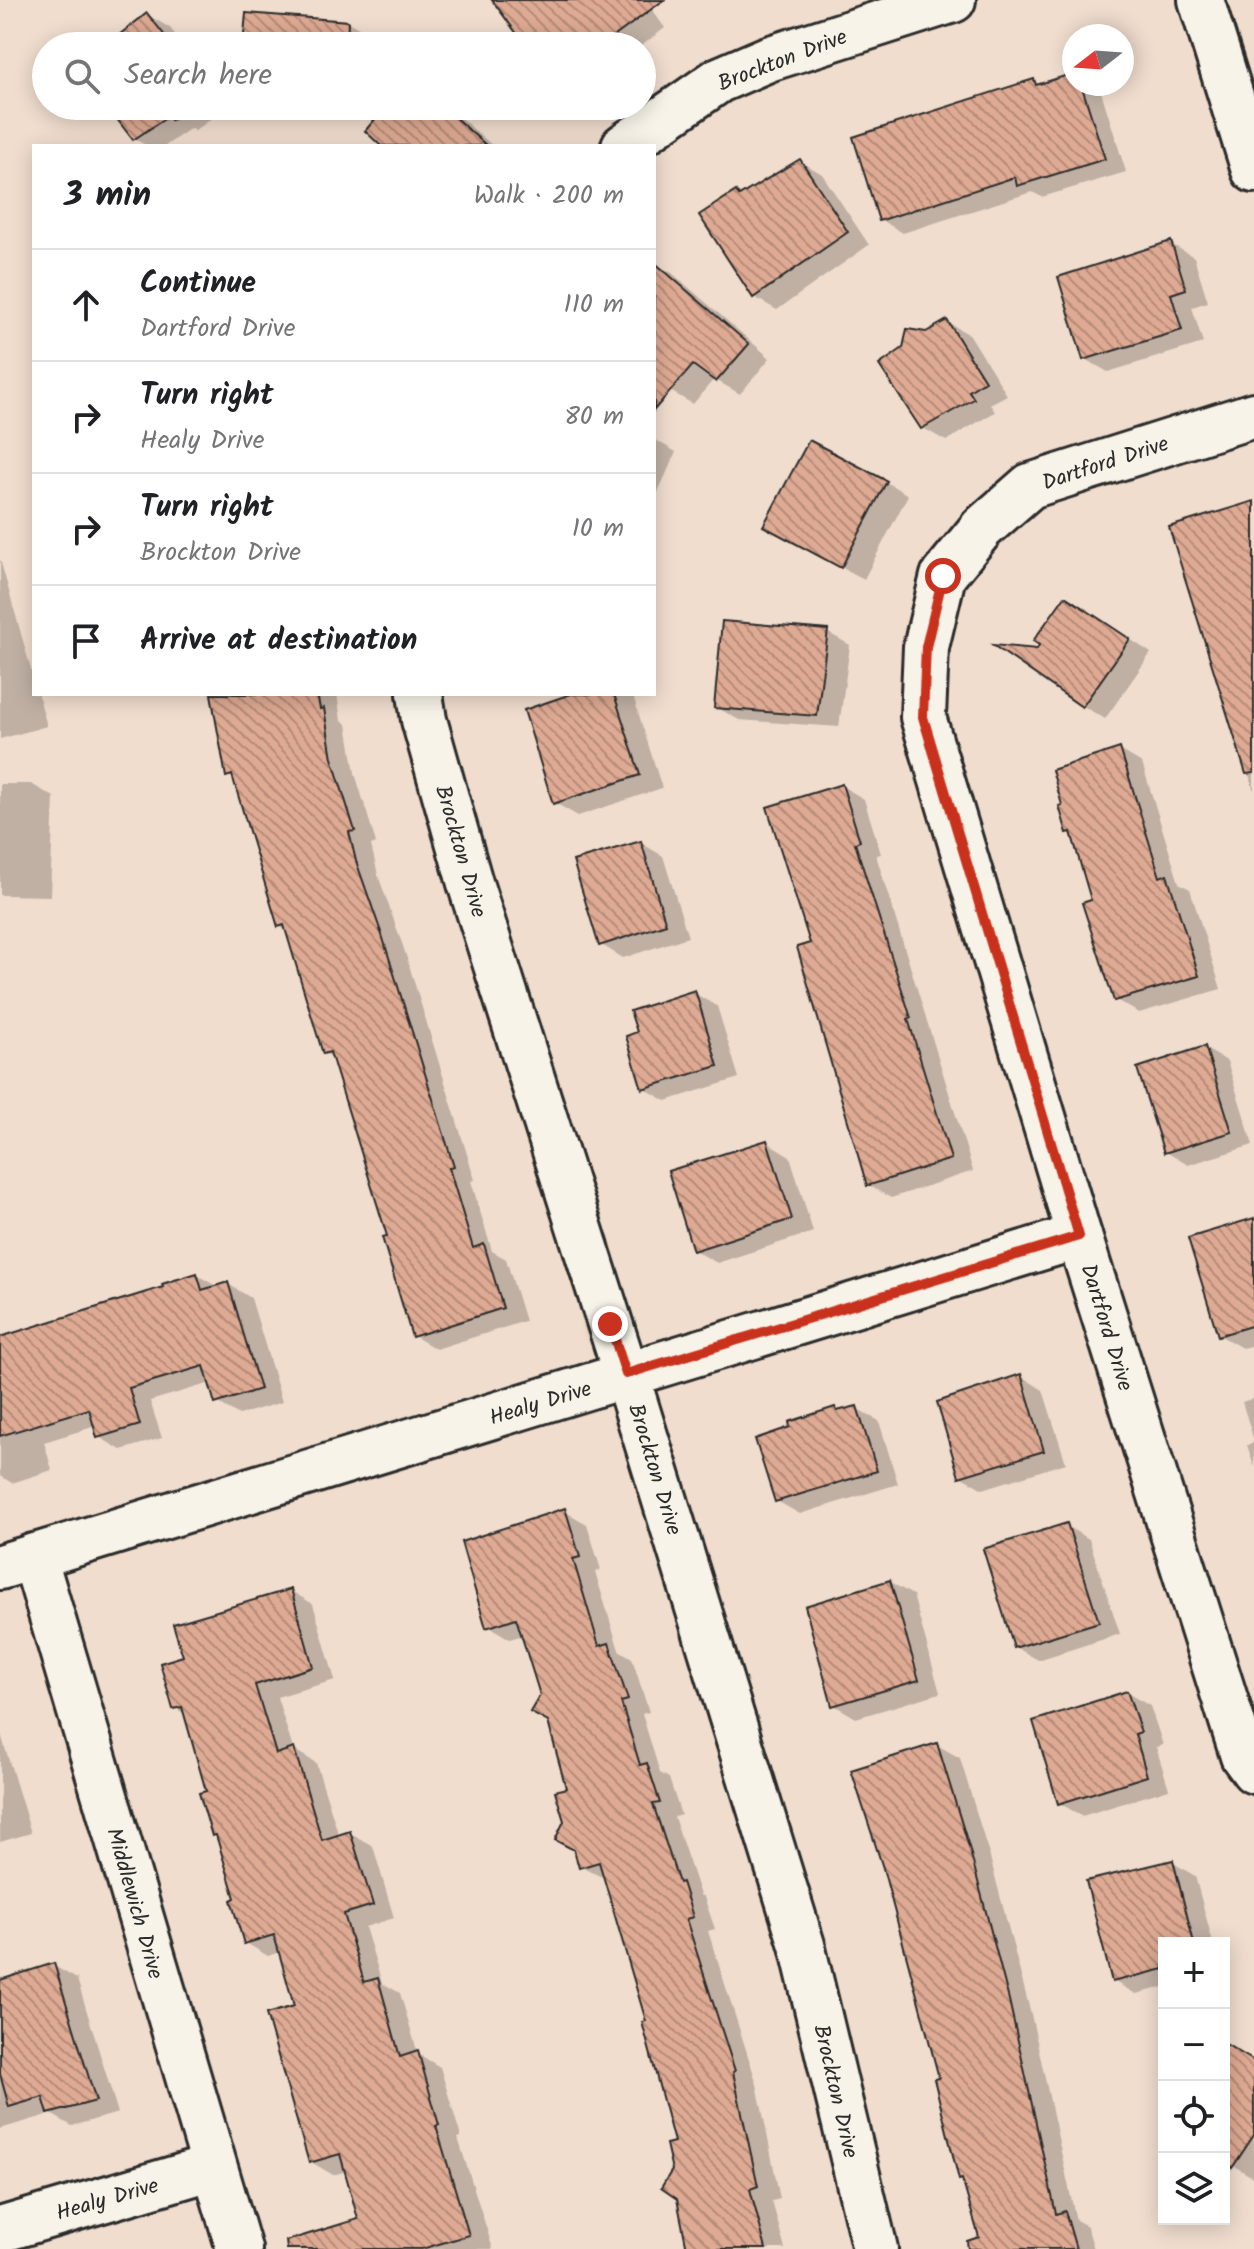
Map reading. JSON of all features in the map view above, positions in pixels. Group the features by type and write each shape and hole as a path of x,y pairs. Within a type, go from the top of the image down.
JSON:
{"street":[{"name":"Brockton Drive","path":"627,144 719,80 768,59 953,0"},
{"path":"1201,0 1254,170"},
{"name":"Dartford Drive","path":"1254,415 1030,486 982,528 943,576 926,647 923,717 1079,1236 1243,1756 1254,1771"},
{"name":"Brockton Drive","path":"420,696 424,720 470,883 802,1945 875,2249"},
{"name":"Healy Drive","path":"17,1562 1079,1236"},
{"name":"Middlewich Drive","path":"17,1562 239,2249"},
{"name":"Healy Drive","path":"0,2230 214,2167"}],"building":[{"path":"492,0 664,0 620,32 516,32"},
{"path":"147,13 162,32 123,32"},
{"path":"246,13 348,21 348,32 244,32"},
{"path":"1062,77 1062,96 1085,96 1105,159 1017,186 1015,177 879,221 853,137 1034,79 1036,85"},
{"path":"118,120 163,120 133,140"},
{"path":"374,120 458,120 485,144 379,144 365,131"},
{"path":"800,159 848,232 753,298 699,215 736,191 739,196"},
{"path":"1171,241 1186,289 1171,294 1182,330 1083,360 1058,277"},
{"path":"656,264 749,344 716,382 693,365 656,408"},
{"path":"947,320 985,381 969,391 974,399 921,429 879,365 903,348 907,329 926,332"},
{"path":"809,440 887,481 841,568 763,526"},
{"path":"1254,501 1254,773 1246,774 1169,527"},
{"path":"1065,596 1130,639 1082,707 993,645 1037,649 1039,645 1033,641"},
{"path":"722,621 828,630 817,716 714,708"},
{"path":"211,696 317,696 320,709 324,708 332,758 355,831 349,832 356,861 454,1167 449,1168 473,1248 484,1244 503,1308 412,1337 382,1237 387,1236 330,1052 323,1054 284,925 278,927 232,775 226,777"},
{"path":"565,696 615,696 640,775 553,804 524,710"},
{"path":"1120,748 1160,877 1167,874 1199,976 1114,1001 1082,903 1091,900 1071,832 1067,833 1052,770"},
{"path":"842,784 860,841 855,843 911,1018 908,1019 951,1159 867,1186 797,947 810,943 767,807"},
{"path":"641,841 666,924 599,946 573,861"},
{"path":"695,990 718,1066 642,1089 626,1036 637,1032 630,1011"},
{"path":"1205,1046 1232,1132 1164,1153 1137,1068"},
{"path":"767,1140 792,1219 693,1251 668,1171"},
{"path":"1254,1218 1254,1325 1218,1336 1188,1238"},
{"path":"197,1273 202,1290 228,1282 260,1389 215,1404 204,1366 129,1388 140,1425 97,1438 89,1409 0,1436 0,1337 163,1287 162,1284"},
{"path":"1021,1374 1044,1451 959,1477 937,1402"},
{"path":"857,1406 877,1471 775,1502 755,1439 790,1427 789,1422 835,1407 837,1411"},
{"path":"565,1508 580,1557 573,1559 599,1646 609,1643 628,1700 621,1702 640,1765 647,1763 660,1803 653,1804 693,1917 686,1919 735,2071 758,2186 750,2189 766,2249 687,2249 677,2199 661,2188 672,2170 666,2144 674,2142 642,2022 646,2021 599,1862 579,1868 574,1850 555,1840 564,1821 555,1791 566,1788 548,1722 530,1712 540,1695 516,1618 486,1628 461,1542"},
{"path":"1067,1523 1099,1622 1014,1648 983,1549"},
{"path":"890,1580 919,1680 832,1706 805,1606"},
{"path":"291,1589 313,1667 255,1685 276,1754 294,1748 322,1840 350,1831 373,1905 344,1914 364,1982 378,1978 400,2057 418,2051 439,2125 436,2126 469,2235 422,2249 287,2249 286,2241 358,2219 340,2154 309,2163 266,2014 294,2006 274,1935 244,1944 231,1900 235,1898 216,1835 212,1836 199,1793 206,1791 182,1707 173,1709 160,1663 183,1656 173,1624"},
{"path":"1127,1691 1141,1732 1135,1734 1147,1776 1058,1804 1033,1721"},
{"path":"937,1743 969,1847 1009,2000 1056,2214 1065,2211 1076,2249 968,2249 967,2241 979,2237 962,2179 959,2180 934,2079 939,2078 883,1868 851,1770"},
{"path":"1173,1860 1192,1937 1158,1937 1158,1970 1112,1982 1086,1881"},
{"path":"54,1963 96,2101 48,2114 43,2097 9,2107 0,2074 0,1980"},
{"path":"1230,2047 1254,2061 1254,2135 1232,2168"}],"route":[{"path":"610,1324 626,1374 1079,1236 923,717 926,647 943,576"}]}
